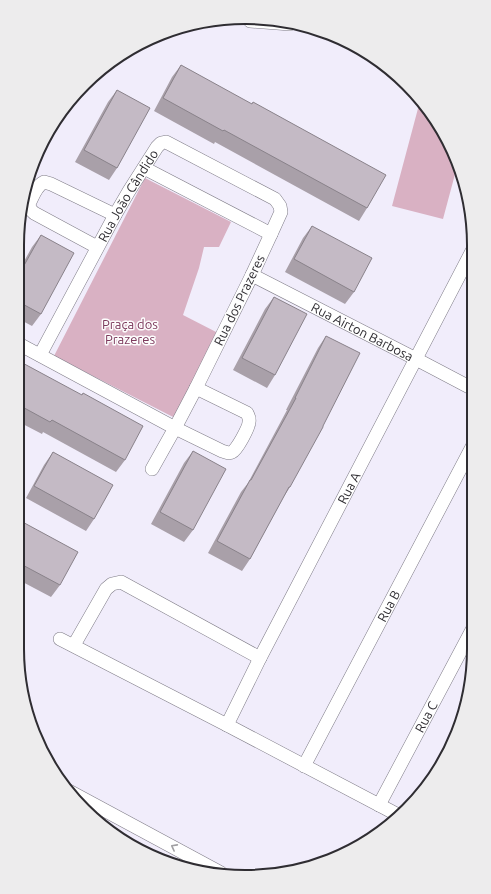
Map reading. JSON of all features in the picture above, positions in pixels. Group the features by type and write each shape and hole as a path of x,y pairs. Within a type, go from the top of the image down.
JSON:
{"street":[{"name":"Rua João Cândido","path":"40,355 115,215 157,147 161,143 166,142 275,199 280,206 281,212"},
{"path":"144,168 271,234"},
{"path":"98,248 34,213 28,204 39,184 44,182 115,215"},
{"name":"Rua dos Prazeres","path":"152,469 196,388 252,275 281,212"},
{"name":"Rua A","path":"227,725 260,658 467,261"},
{"name":"Rua Airton Barbosa","path":"252,275 416,358 467,386"},
{"path":"24,347 175,428 228,453 233,452 249,424 247,413 196,388"},
{"name":"Rua B","path":"304,766 467,456"},
{"path":"74,645 106,589 112,584 121,582 260,658"},
{"path":"60,639 394,813"},
{"name":"Rua C","path":"379,805 467,639"},
{"path":"83,799 210,867"}],"green space":[{"path":"418,107 430,122 444,148 455,174 443,219 392,206"},
{"name":"Praça dos Prazeres","path":"145,178 231,222 219,247 204,247 199,268 183,315 220,334 177,419 54,356"}],"building":[{"path":"181,65 252,104 253,102 386,175 367,208 163,98"},
{"path":"117,90 150,108 117,168 84,150"},
{"path":"312,226 372,258 354,292 294,259"},
{"path":"41,235 74,253 41,314 24,305 24,265"},
{"path":"274,297 307,314 275,375 242,358"},
{"path":"326,336 360,353 323,427 250,559 217,541 296,398"},
{"path":"24,364 82,395 83,393 143,426 125,460 52,420 50,422 24,408"},
{"path":"193,451 226,469 193,530 160,512"},
{"path":"53,452 113,485 94,519 34,486"},
{"path":"24,523 78,552 60,585 24,566"}]}
